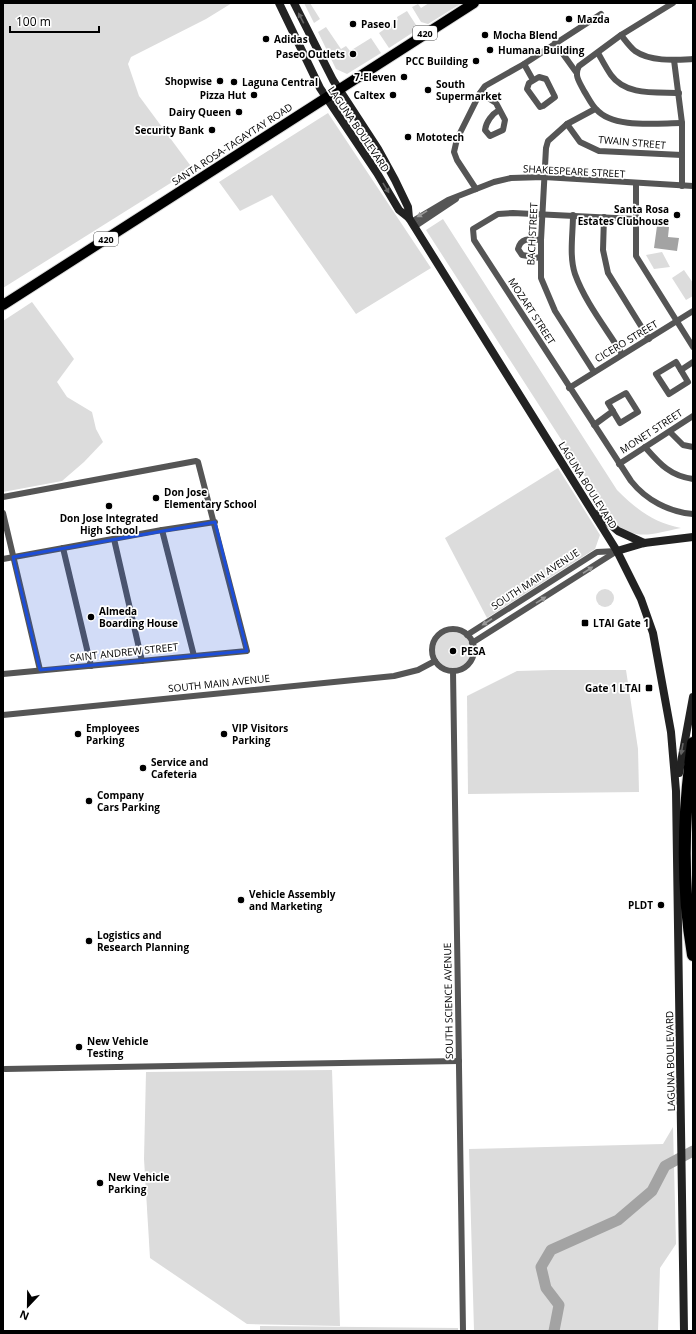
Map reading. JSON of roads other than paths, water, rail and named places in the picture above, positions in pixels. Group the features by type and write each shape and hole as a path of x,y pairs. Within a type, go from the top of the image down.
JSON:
{"highway":[{"path":"693,743 685,815 686,903 693,955"}],"main road":[{"name":"LAGUNA BOULEVARD","path":"279,3 326,98 377,173 399,210 411,222 592,508 617,551 641,599 653,633 671,732 676,791 684,1331"},
{"name":"LAGUNA BOULEVARD","path":"294,3 339,89 378,149 395,180 408,206 411,222"},
{"name":"SANTA ROSA-TAGAYTAY ROAD","path":"3,305 474,3"},
{"path":"592,508 618,531 644,543"},
{"path":"617,551 644,543 693,537"},
{"name":"LAGUNA BOULEVARD","path":"676,791 693,697"}],"street":[{"path":"576,72 579,66 621,35 673,3"},
{"path":"476,189 457,160 454,152 457,139 485,86 524,64 601,14"},
{"path":"621,35 634,50 644,56 674,60 693,59"},
{"path":"555,43 576,72 577,78 595,109 607,118 622,122 682,123"},
{"path":"598,53 612,76 627,88 638,91 679,93"},
{"path":"674,60 682,123 682,186"},
{"path":"524,64 533,80"},
{"path":"543,77 555,94 553,99 543,106 537,105 527,89 528,83 533,80 543,77"},
{"path":"480,93 496,103 499,110"},
{"name":"BACH STREET","path":"594,372 555,311 541,278 540,258 544,177 546,148 548,141 567,124 595,109"},
{"name":"TWAIN STREET","path":"567,124 580,142 599,151 682,155"},
{"name":"SHAKESPEARE STREET","path":"411,222 427,222 436,217 438,213 458,198 494,182 511,178 544,177 636,184 693,186"},
{"path":"636,184 636,256 693,347"},
{"name":"SHAKESPEARE STREET","path":"411,222 448,200 458,198"},
{"name":"MOZART STREET","path":"636,219 543,213 498,214 473,229 472,234 474,240 569,388 637,489 650,499 665,507 693,514"},
{"path":"573,215 572,251 575,272 583,292 622,354"},
{"path":"604,217 603,250 608,273 649,339"},
{"path":"540,258 522,255 518,249 520,243 524,240 541,240"},
{"name":"CICERO STREET","path":"569,388 693,311"},
{"path":"676,362 681,370 688,382 669,394 656,374 676,362"},
{"path":"681,370 693,362"},
{"path":"626,392 638,412 620,423 613,411 608,403 626,392"},
{"path":"594,425 613,411"},
{"name":"MONET STREET","path":"619,464 693,416"},
{"path":"670,432 683,445 693,448"},
{"path":"645,447 660,464 678,477 693,479"},
{"path":"3,497 196,461 200,465 215,522 162,530 3,559"},
{"path":"3,513 40,670"},
{"name":"SAINT ANDREW STREET","path":"3,674 247,650 215,522"},
{"path":"162,530 194,656"},
{"path":"114,539 142,661"},
{"path":"63,548 91,666"},
{"name":"SOUTH MAIN AVENUE","path":"472,643 558,590 617,551"},
{"name":"SOUTH MAIN AVENUE","path":"467,635 597,552 617,551"},
{"path":"453,629 467,635 472,643 474,653 470,662 463,669 453,671 444,669 435,661 432,646 440,634 453,629"},
{"name":"SOUTH MAIN AVENUE","path":"3,715 394,676 418,670 435,661"},
{"name":"SOUTH SCIENCE AVENUE","path":"453,671 463,1331"},
{"path":"5,1069 459,1061"}],"waterway":[{"path":"554,1331 559,1305 546,1288 541,1267 551,1250 618,1220 652,1191 665,1166 693,1151"}],"place":[{"name":"Mazda","path":"569,19"},
{"name":"Paseo I","path":"353,24"},
{"name":"Mocha Blend","path":"485,35"},
{"name":"Adidas","path":"266,39"},
{"name":"Humana Building","path":"490,50"},
{"name":"Paseo Outlets","path":"353,54"},
{"name":"PCC Building","path":"476,61"},
{"name":"7-Eleven","path":"404,77"},
{"name":"Shopwise","path":"220,81"},
{"name":"Laguna Central","path":"234,82"},
{"name":"South Supermarket","path":"428,90"},
{"name":"Pizza Hut","path":"254,95"},
{"name":"Caltex","path":"393,95"},
{"name":"Dairy Queen","path":"239,112"},
{"name":"Security Bank","path":"212,130"},
{"name":"Mototech","path":"408,137"},
{"name":"Santa Rosa Estates Clubhouse","path":"677,215"},
{"name":"Don Jose Elementary School","path":"156,498"},
{"name":"Don Jose Integrated High School","path":"109,506"},
{"name":"Almeda Boarding House","path":"91,617"},
{"name":"LTAI Gate 1","path":"585,623"},
{"name":"PESA","path":"453,651"},
{"name":"Gate 1 LTAI","path":"649,688"},
{"name":"Employees Parking","path":"78,734"},
{"name":"VIP Visitors Parking","path":"224,734"},
{"name":"Service and Cafeteria","path":"143,768"},
{"name":"Company Cars Parking","path":"89,801"},
{"name":"Vehicle Assembly and Marketing","path":"241,900"},
{"name":"PLDT","path":"661,905"},
{"name":"Logistics and Research Planning","path":"89,941"},
{"name":"New Vehicle Testing","path":"79,1047"},
{"name":"New Vehicle Parking","path":"100,1183"}]}
